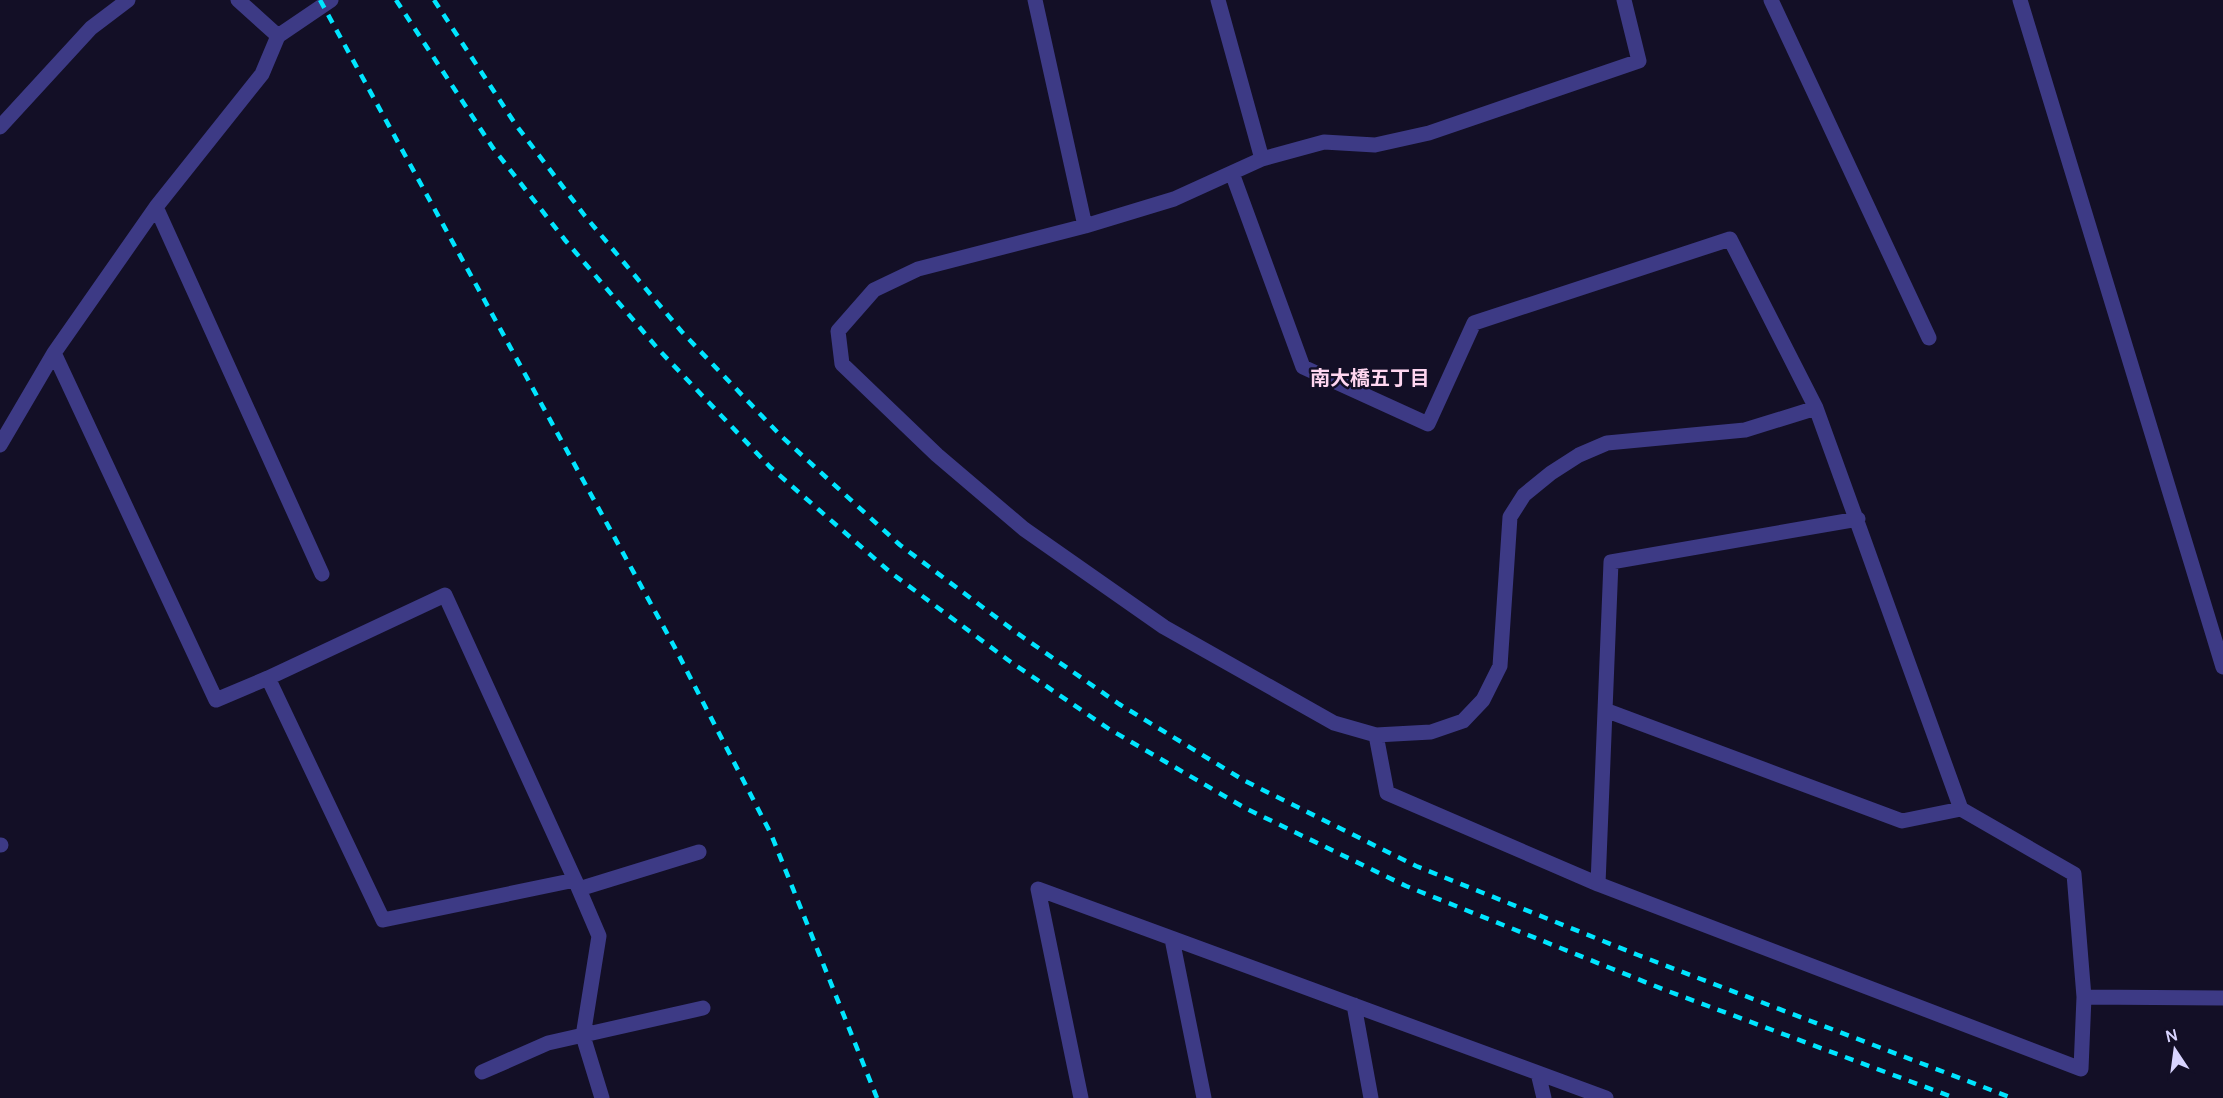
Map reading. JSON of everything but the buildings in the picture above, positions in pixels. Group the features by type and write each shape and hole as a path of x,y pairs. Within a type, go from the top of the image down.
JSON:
{"street":[{"path":"0,127 91,28 128,0"},
{"path":"238,0 278,36"},
{"path":"0,445 54,353 156,207 261,74 278,36 331,0"},
{"path":"1035,0 1085,226"},
{"path":"1218,0 1262,159"},
{"path":"1624,0 1639,61 1429,133 1375,145 1324,142 1262,159 1174,199 1085,226 918,269 874,290 838,331 842,364 936,455 1024,529 1155,621 1334,723 1376,735 1431,732 1463,721 1483,700 1500,666 1510,518 1524,495 1551,473 1579,455 1607,443 1745,430 1816,408"},
{"path":"1770,0 1929,338"},
{"path":"2020,0 2222,663"},
{"path":"1232,173 1303,367 1428,424 1474,323 1730,238 1816,408 1961,809 2074,874 2084,997 2081,1069 1598,884 1387,793 1376,735"},
{"path":"156,207 322,574"},
{"path":"54,353 216,700 445,595 599,936 583,1035 603,1098"},
{"path":"1598,884 1611,562 1858,519"},
{"path":"268,678 383,920 577,885 699,852"},
{"path":"1605,710 1902,822 1961,809"},
{"path":"1081,1098 1038,888 1606,1098"},
{"path":"1172,939 1204,1098"},
{"path":"2084,997 2223,998"},
{"path":"1354,1005 1371,1098"},
{"path":"482,1072 548,1043 703,1008"},
{"path":"1538,1073 1544,1098"}],"railway":[{"path":"320,0 674,646 771,834 877,1098"},
{"path":"396,0 493,148 565,240 659,350 770,467 890,572 1008,660 1109,729 1245,808 1406,886 1665,990 1955,1098"},
{"path":"434,0 516,125 585,216 682,332 781,436 900,545 1017,633 1119,704 1245,781 1416,866 1638,955 2012,1098"}],"district":[{"name":"南大橋五丁目","path":"1370,377"}]}
